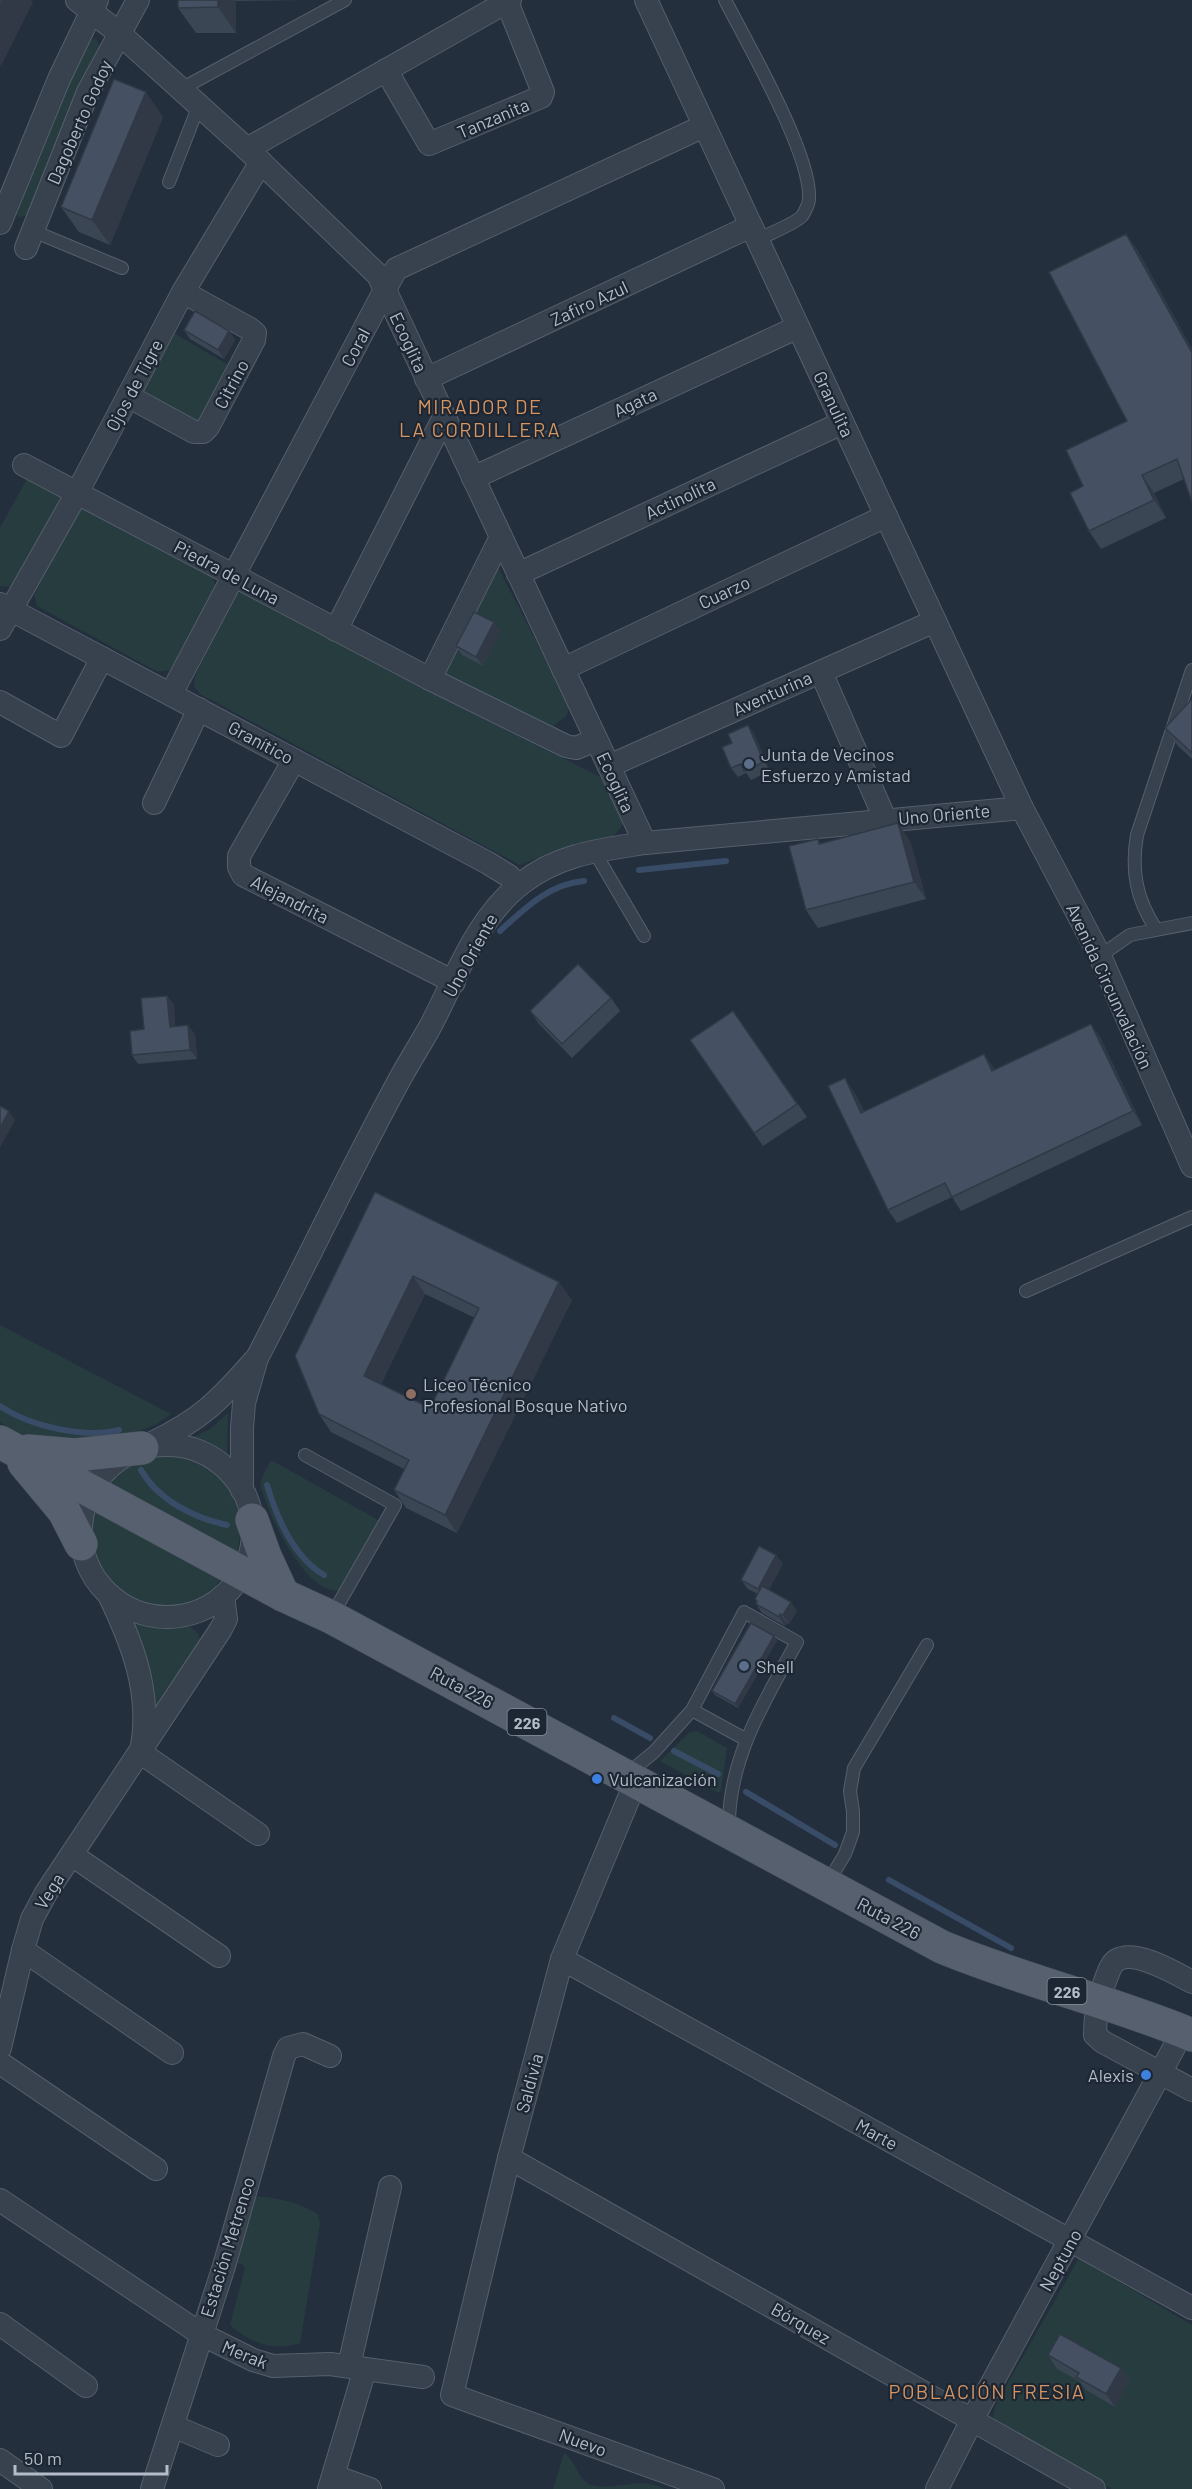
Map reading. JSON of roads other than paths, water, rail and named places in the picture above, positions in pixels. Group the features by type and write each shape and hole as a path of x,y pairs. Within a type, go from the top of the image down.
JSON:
{"main road":[{"path":"6,1445 75,1455 142,1448"},
{"path":"6,1445 64,1511 81,1544"},
{"name":"Ruta 226","path":"6,1445 90,1491 231,1587 283,1595 331,1617 942,1947 1021,1977 1098,2000 1188,2033"},
{"path":"247,1505 265,1556 283,1595"}],"street":[{"name":"Dagoberto Godoy","path":"30,239 86,97 138,0"},
{"name":"Granulita","path":"646,0 1022,808"},
{"name":"Tanzanita","path":"386,70 429,144 541,97 543,92 509,1"},
{"name":"Ojos de Tigre","path":"4,614 77,493 254,155 386,70 509,1"},
{"name":"Dagoberto Godoy","path":"1,220 88,4"},
{"name":"Ecoglita","path":"88,4 254,155 378,275 645,843"},
{"name":"Coral","path":"171,694 398,267 704,126"},
{"path":"1,220 30,239"},
{"name":"Zafiro Azul","path":"426,379 754,233"},
{"name":"Citrino","path":"128,396 194,432 203,432 208,427 244,359 255,333 183,292"},
{"name":"Agata","path":"472,478 798,327"},
{"path":"336,630 444,417"},
{"name":"Actinolita","path":"518,574 842,423"},
{"name":"Piedra de Luna","path":"24,465 430,679 570,748 596,740"},
{"name":"Cuarzo","path":"563,669 886,516"},
{"path":"430,679 501,537"},
{"name":"Granítico","path":"4,614 102,658 171,694 501,870 518,886"},
{"name":"Aventurina","path":"609,766 935,621"},
{"path":"0,702 61,736 102,658"},
{"path":"821,672 885,819"},
{"path":"154,803 199,709"},
{"name":"Alejandrita","path":"294,760 239,856 239,867 243,875 454,982"},
{"name":"Uno Oriente","path":"231,1587 249,1556 253,1538 247,1505 242,1428 244,1403 257,1358 394,1090 483,925 518,886 556,861 594,851 645,843 1022,808"},
{"name":"Avenida Circunvalación","path":"1022,808 1100,956 1192,1167"},
{"name":"Uno Oriente","path":"90,1491 103,1472 121,1458 176,1432 197,1419 218,1402 257,1358"},
{"path":"142,1448 171,1445 199,1451 231,1473 247,1505"},
{"path":"90,1491 81,1516 81,1544 86,1563 96,1580 109,1595 129,1609 153,1616 178,1616 202,1609 231,1587"},
{"name":"Vega","path":"0,2048 32,1919 46,1893 141,1753 221,1629 226,1619 231,1587"},
{"name":"Vega","path":"109,1595 132,1648 144,1689 146,1713 141,1753"},
{"path":"141,1753 258,1834"},
{"name":"Saldivia","path":"452,2395 509,2158 562,1959 631,1778"},
{"path":"72,1855 219,1956"},
{"path":"23,1950 172,2053"},
{"path":"1192,1982 1144,1959 1129,1956 1116,1960 1098,2000 1095,2035 1103,2042 1192,2090"},
{"name":"Marte","path":"562,1959 1192,2308"},
{"name":"Neptuno","path":"937,2489 972,2420 1162,2072 1188,2033"},
{"name":"Estación Metrenco","path":"152,2489 224,2266 284,2056 288,2048 303,2044 330,2056"},
{"path":"0,2064 156,2169"},
{"name":"Bórquez","path":"509,2158 1094,2489"},
{"path":"370,2489 331,2482 357,2368 390,2187"},
{"name":"Merak","path":"0,2200 201,2334 253,2360 273,2366 330,2364 423,2377"},
{"path":"0,2324 86,2386"},
{"name":"Nuevo","path":"452,2395 713,2489"},
{"path":"172,2426 218,2445"},
{"path":"0,2460 41,2489"}],"lane":[{"path":"181,89 345,0"},
{"path":"725,0 776,101 801,157 807,177 809,201 801,217 754,233"},
{"path":"169,183 199,105"},
{"path":"30,239 122,268"},
{"path":"1155,929 1138,895 1134,872 1134,853 1137,835 1192,670"},
{"path":"594,851 644,936"},
{"path":"1100,956 1130,935 1192,923"},
{"path":"1026,1291 1192,1217"},
{"path":"304,1455 395,1505 331,1617"},
{"path":"631,1778 692,1710 744,1612 797,1642 745,1739 735,1773 730,1804 729,1832"},
{"path":"827,1885 845,1854 852,1832 853,1812 850,1791 854,1768 927,1645"},
{"path":"692,1710 745,1739"}],"waterway":[{"path":"639,870 726,861"},
{"path":"500,931 538,898 560,887 584,881"},
{"path":"0,1406 41,1425 58,1429 90,1433 119,1430"},
{"path":"141,1470 148,1481 167,1499 202,1518 227,1525"},
{"path":"267,1485 288,1536 303,1558 324,1575"},
{"path":"614,1718 650,1738"},
{"path":"674,1751 718,1774"},
{"path":"746,1792 835,1845"},
{"path":"889,1880 1011,1948"}],"place":[{"name":"Junta de Vecinos Esfuerzo y Amistad","path":"749,764"},
{"name":"Liceo Técnico Profesional Bosque Nativo","path":"411,1394"},
{"name":"Shell","path":"744,1666"},
{"name":"Vulcanización","path":"597,1779"},
{"name":"Alexis","path":"1146,2075"}],"district":[{"name":"MIRADOR DE LA CORDILLERA","path":"480,418"},
{"name":"POBLACIÓN FRESIA","path":"987,2391"}]}
